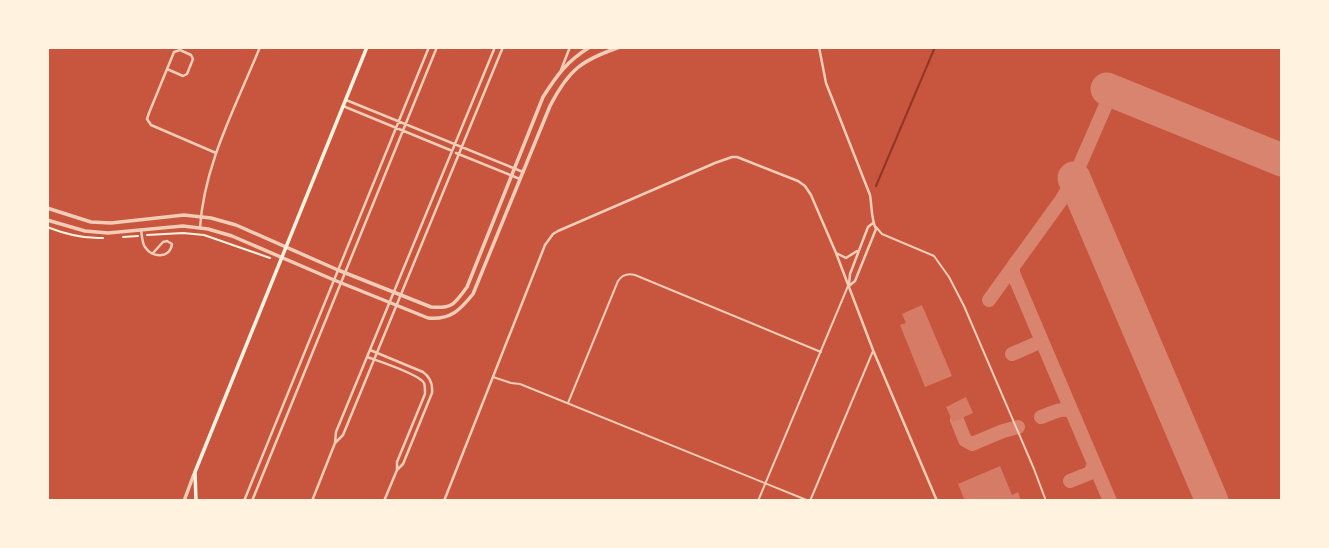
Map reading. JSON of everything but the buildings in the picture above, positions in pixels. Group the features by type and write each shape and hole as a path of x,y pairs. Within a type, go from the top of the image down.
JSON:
{"main road":[{"path":"196,501 195,472 367,47"}],"street":[{"path":"200,228 206,185 216,153 260,47"},
{"path":"312,501 335,443 336,432 495,47"},
{"path":"335,443 343,435 503,47"},
{"path":"47,208 93,222 111,223 184,215 236,225 345,273 431,307 445,309 467,288 541,102 561,70 570,47"},
{"path":"561,70 590,47"},
{"path":"47,220 85,231 108,233 183,226 200,228 232,236 428,317 439,318 454,314 473,294 550,106 563,85 582,63 620,47"},
{"path":"819,47 830,94 870,195 876,229 855,281 848,286"},
{"path":"244,501 429,48 436,49 252,501"},
{"path":"167,69 183,76 187,74 193,59 191,55 176,50 174,52 167,69 149,113 147,120 151,125 216,153"},
{"path":"487,64 494,67"},
{"path":"346,100 523,172"},
{"path":"541,102 550,106"},
{"path":"343,106 520,179"},
{"path":"444,501 492,376 545,245 552,234 732,157 754,163 805,186 811,195 937,501"},
{"path":"367,198 374,201"},
{"path":"53,222 57,211"},
{"path":"424,219 430,222"},
{"path":"92,231 93,222"},
{"path":"848,286 868,227 873,223"},
{"path":"141,230 144,246 148,251 153,253 163,256 169,254 172,244 163,242 153,253"},
{"path":"862,244 868,247"},
{"path":"836,253 846,258 859,250"},
{"path":"473,274 481,277"},
{"path":"457,300 463,306"},
{"path":"310,339 317,342"},
{"path":"370,350 423,372 433,386 403,464 397,470 384,501"},
{"path":"367,357 409,373 425,384 425,394 397,462 397,470"},
{"path":"425,384 430,381"},
{"path":"280,412 288,415"},
{"path":"184,501 195,472"},
{"path":"250,487 256,490"}],"lane":[{"path":"873,223 882,234 933,256 949,277 970,318 1046,501"},
{"path":"568,403 618,281 626,274 635,275 821,352"},
{"path":"758,501 848,286"},
{"path":"492,376 520,384 809,501 873,350"}],"waterway":[{"path":"876,186 935,47"}],"taxiway":[{"path":"989,300 1062,199 1112,91"},
{"path":"1016,262 1013,273 1110,501"},
{"path":"1012,354 1035,344"},
{"path":"1041,417 1060,410 1072,412"},
{"path":"957,420 965,440 972,444 1018,427"},
{"path":"1070,481 1090,473 1094,464"}],"runway":[{"path":"1107,89 1282,160"},
{"path":"1074,178 1212,501"}]}
